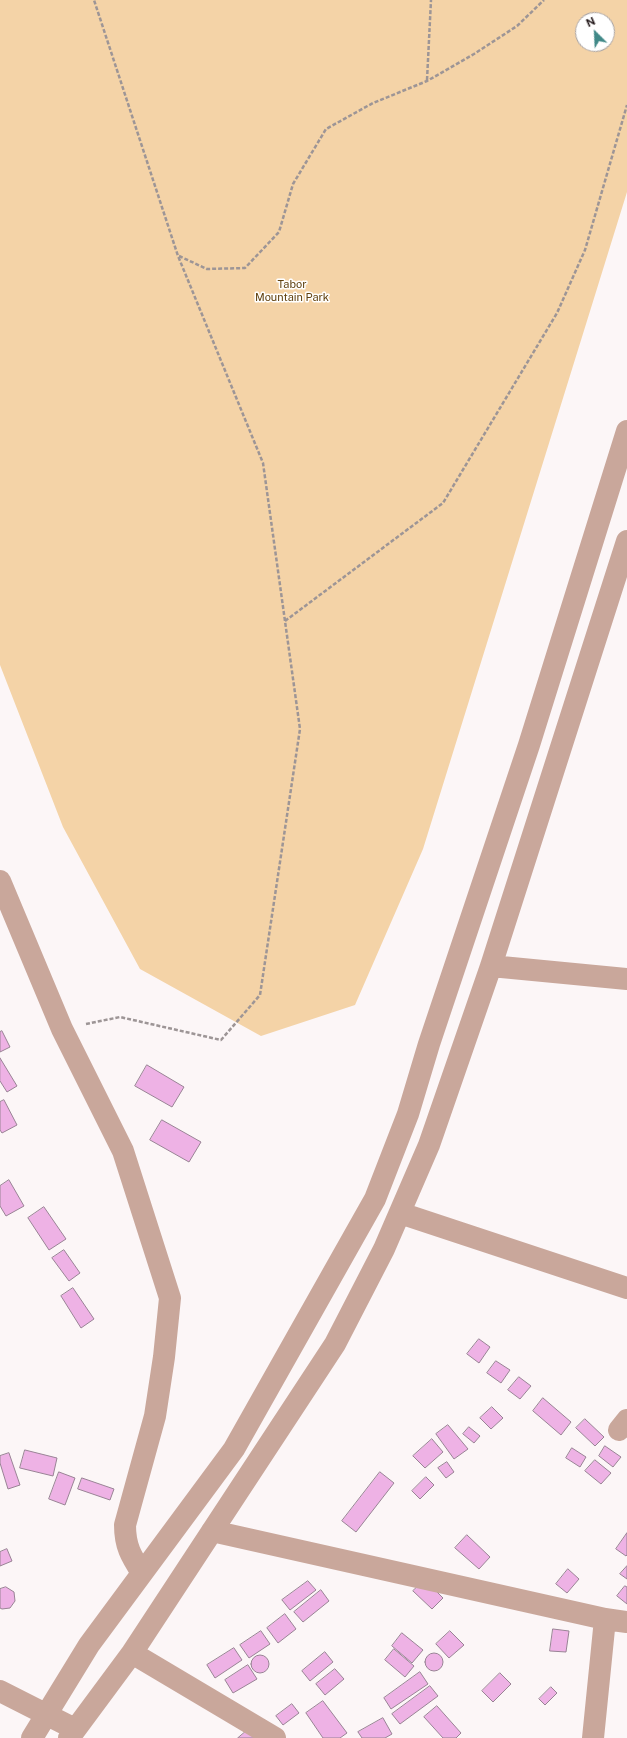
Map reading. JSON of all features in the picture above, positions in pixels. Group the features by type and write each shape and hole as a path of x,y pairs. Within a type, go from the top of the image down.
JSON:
{"street":[{"path":"32,1738 89,1645 234,1449 375,1199 408,1114 429,1044 529,745 627,431"},
{"path":"0,1691 46,1714 72,1733 132,1653 334,1344 384,1249 429,1145 491,966 627,541"},
{"path":"0,881 62,1029 123,1151 170,1298 164,1357 155,1416 125,1525 125,1540 129,1553 142,1574"},
{"path":"491,966 627,979"},
{"path":"400,1213 627,1288"},
{"path":"212,1531 604,1619 627,1622"},
{"path":"593,1738 604,1619"},
{"path":"132,1653 275,1738"}],"path":[{"path":"62,1029 120,1017 221,1040 260,995 300,729 263,463 178,256 94,0"},
{"path":"427,80 431,0"},
{"path":"178,256 207,269 245,268 280,232 293,184 326,129 372,103 427,80 474,54 517,26 544,0"},
{"path":"285,621 443,503 557,313 585,250 627,105"}],"green space":[{"name":"Tabor Mountain Park","path":"0,0 627,0 627,192 423,849 355,1005 261,1036 140,969 63,827 0,665"}],"building":[{"path":"2,1031 10,1047 0,1052 0,1032"},
{"path":"0,1058 17,1086 7,1092 0,1081"},
{"path":"147,1065 184,1087 172,1107 135,1086"},
{"path":"4,1100 17,1125 2,1133 0,1130 0,1102"},
{"path":"162,1120 201,1142 189,1162 150,1140"},
{"path":"9,1180 24,1206 6,1216 0,1206 0,1186"},
{"path":"44,1207 66,1239 49,1250 28,1218"},
{"path":"64,1250 80,1273 69,1281 52,1258"},
{"path":"73,1288 94,1319 81,1328 61,1296"},
{"path":"479,1339 490,1347 479,1363 467,1354"},
{"path":"496,1361 510,1370 501,1383 487,1373"},
{"path":"519,1377 531,1386 520,1399 508,1390"},
{"path":"543,1398 571,1422 561,1435 533,1411"},
{"path":"492,1407 503,1418 491,1429 480,1418"},
{"path":"585,1419 604,1437 595,1446 576,1428"},
{"path":"448,1425 468,1449 454,1459 436,1434"},
{"path":"469,1427 480,1436 474,1443 463,1434"},
{"path":"432,1439 443,1452 425,1468 413,1456"},
{"path":"605,1446 621,1457 613,1467 599,1456"},
{"path":"572,1448 586,1457 580,1467 566,1458"},
{"path":"25,1450 57,1458 53,1476 20,1468"},
{"path":"9,1453 20,1485 8,1489 0,1463 0,1456"},
{"path":"595,1460 611,1473 601,1484 585,1471"},
{"path":"447,1462 454,1472 446,1478 438,1468"},
{"path":"59,1472 75,1478 65,1505 49,1499"},
{"path":"380,1472 394,1483 356,1532 342,1521"},
{"path":"426,1477 434,1485 420,1499 412,1491"},
{"path":"82,1478 114,1489 110,1500 78,1489"},
{"path":"627,1533 627,1555 626,1556 616,1549"},
{"path":"467,1535 490,1557 479,1569 455,1548"},
{"path":"7,1549 12,1561 0,1566 0,1552"},
{"path":"627,1566 627,1579 620,1574"},
{"path":"568,1569 579,1579 567,1593 556,1584"},
{"path":"425,1580 443,1598 432,1609 413,1591"},
{"path":"308,1581 316,1590 290,1610 282,1600"},
{"path":"625,1586 627,1587 627,1604 617,1596"},
{"path":"6,1587 14,1592 15,1601 10,1608 2,1609 0,1608 0,1589"},
{"path":"321,1590 329,1601 303,1622 294,1612"},
{"path":"285,1614 296,1629 278,1643 267,1628"},
{"path":"553,1629 569,1631 566,1652 550,1651"},
{"path":"261,1631 270,1644 249,1658 240,1645"},
{"path":"450,1631 464,1645 449,1658 436,1644"},
{"path":"402,1633 423,1650 412,1663 392,1646"},
{"path":"234,1648 242,1660 215,1678 207,1665"},
{"path":"394,1649 414,1666 405,1677 385,1660"},
{"path":"325,1652 333,1662 310,1681 302,1671"},
{"path":"434,1653 440,1656 443,1662 440,1668 434,1671 428,1668 425,1662 428,1656"},
{"path":"260,1655 266,1658 269,1664 266,1670 260,1673 254,1670 251,1664 254,1658"},
{"path":"248,1665 257,1679 233,1693 225,1680"},
{"path":"335,1669 344,1679 325,1695 316,1684"},
{"path":"420,1672 428,1684 391,1709 384,1698"},
{"path":"500,1673 511,1684 493,1702 482,1691"},
{"path":"430,1686 438,1696 400,1724 392,1714"},
{"path":"551,1687 557,1693 545,1705 539,1699"},
{"path":"323,1701 347,1733 340,1738 323,1738 306,1713"},
{"path":"292,1704 299,1713 283,1725 276,1716"},
{"path":"437,1706 461,1733 456,1738 443,1738 424,1717"},
{"path":"383,1718 392,1734 385,1738 362,1738 358,1732"},
{"path":"250,1728 257,1738 238,1738"}]}
